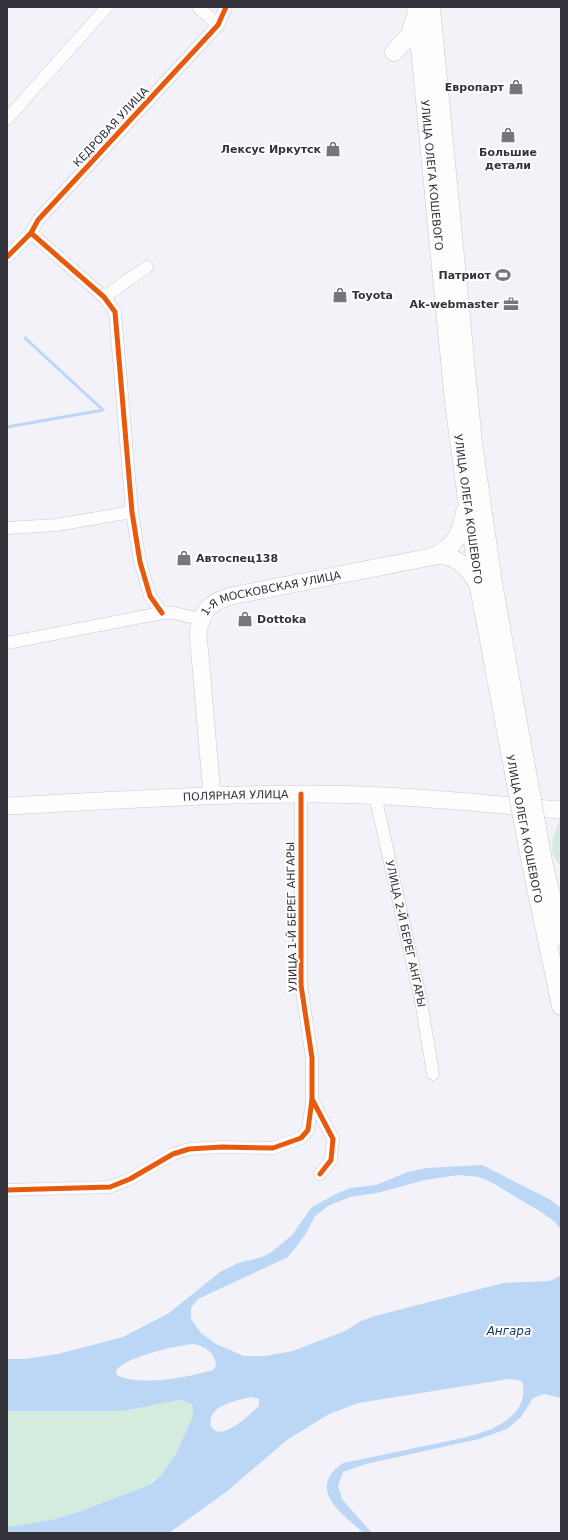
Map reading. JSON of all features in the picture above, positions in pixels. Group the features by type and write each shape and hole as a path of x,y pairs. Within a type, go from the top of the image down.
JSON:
{"main road":[{"path":"394,52 410,35 416,7"},
{"name":"УЛИЦА ОЛЕГА КОШЕВОГО","path":"416,7 452,388 467,506 486,585 537,863 561,1006"},
{"name":"УЛИЦА ОЛЕГА КОШЕВОГО","path":"431,7 486,585"},
{"path":"434,556 448,549 457,538 463,523 467,506"},
{"name":"1-Я МОСКОВСКАЯ УЛИЦА","path":"200,619 214,602 227,597 434,556 449,556 461,562 486,585"},
{"path":"200,619 198,644 212,795"},
{"name":"ПОЛЯРНАЯ УЛИЦА","path":"7,806 212,795 301,794 375,795 561,810"},
{"path":"537,863 552,872 561,874"},
{"name":"УЛИЦА ОЛЕГА КОШЕВОГО","path":"537,863 561,936"}],"street":[{"path":"7,119 107,7"},
{"path":"198,7 218,25"},
{"name":"КЕДРОВАЯ УЛИЦА","path":"7,257 31,233 38,220 218,25 226,7"},
{"path":"31,233 104,297 115,312 132,512 140,562 144,576 150,596 162,613"},
{"path":"104,297 147,267"},
{"path":"7,528 56,525 132,512"},
{"name":"1-Я МОСКОВСКАЯ УЛИЦА","path":"7,643 162,613 174,613 200,619"},
{"name":"УЛИЦА 1-Й БЕРЕГ АНГАРЫ","path":"301,794 301,985 312,1058 312,1099 333,1139 332,1160 320,1174"},
{"name":"УЛИЦА 2-Й БЕРЕГ АНГАРЫ","path":"375,795 421,1001 433,1074"},
{"path":"7,1190 110,1187 130,1179 173,1154 189,1149 222,1147 273,1148 301,1138 308,1130 312,1099"}],"green space":[{"path":"560,819 561,865 553,855 552,849"},
{"path":"180,1400 192,1404 193,1415 177,1452 162,1474 150,1484 81,1511 55,1519 7,1527 7,1411 123,1411"}],"water":[{"name":"Ангара","path":"482,1165 549,1199 561,1208 561,1230 555,1222 541,1212 491,1182 479,1177 459,1175 425,1180 377,1193 350,1197 328,1206 315,1216 305,1235 288,1257 198,1299 191,1308 191,1319 201,1333 216,1344 244,1356 265,1356 293,1351 345,1331 361,1321 375,1316 503,1283 550,1281 561,1275 561,1398 544,1394 533,1398 521,1417 507,1429 479,1439 366,1464 343,1472 338,1486 342,1499 372,1533 364,1533 338,1510 331,1501 327,1492 327,1482 332,1473 343,1463 484,1432 508,1419 516,1412 523,1398 522,1382 509,1379 358,1403 329,1414 287,1440 226,1492 169,1533 7,1533 7,1527 55,1519 81,1511 151,1484 162,1474 177,1452 193,1415 192,1404 180,1400 123,1411 7,1411 7,1359 25,1359 58,1354 123,1337 169,1313 220,1272 238,1263 262,1257 273,1251 292,1235 312,1207 351,1188 376,1185 408,1172 426,1168","holes":["193,1344 202,1346 209,1350 215,1361 216,1366 213,1370 178,1378 151,1381 127,1379 117,1375 116,1370 131,1360 152,1352","251,1397 259,1399 259,1406 236,1425 221,1432 217,1431 211,1426 211,1418 220,1407 237,1400"]}],"waterway":[{"path":"7,427 103,410 25,338"}],"cycle path":[{"path":"7,257 31,233 38,220 218,25 226,7"},
{"path":"31,233 104,297 115,312 132,512 140,562 150,596 162,613"},
{"path":"301,794 301,985 312,1058 312,1099 333,1139 331,1160 320,1174"},
{"path":"7,1190 110,1187 130,1179 173,1154 189,1149 222,1147 273,1148 301,1138 308,1130 312,1099"}],"place":[{"name":"Европарт","path":"516,87"},
{"name":"Большие детали","path":"508,135"},
{"name":"Лексус Иркутск","path":"333,149"},
{"name":"Патриот","path":"503,275"},
{"name":"Toyota","path":"340,295"},
{"name":"Ak-webmaster","path":"511,304"},
{"name":"Автоспец138","path":"184,558"},
{"name":"Dottoka","path":"245,619"}]}
